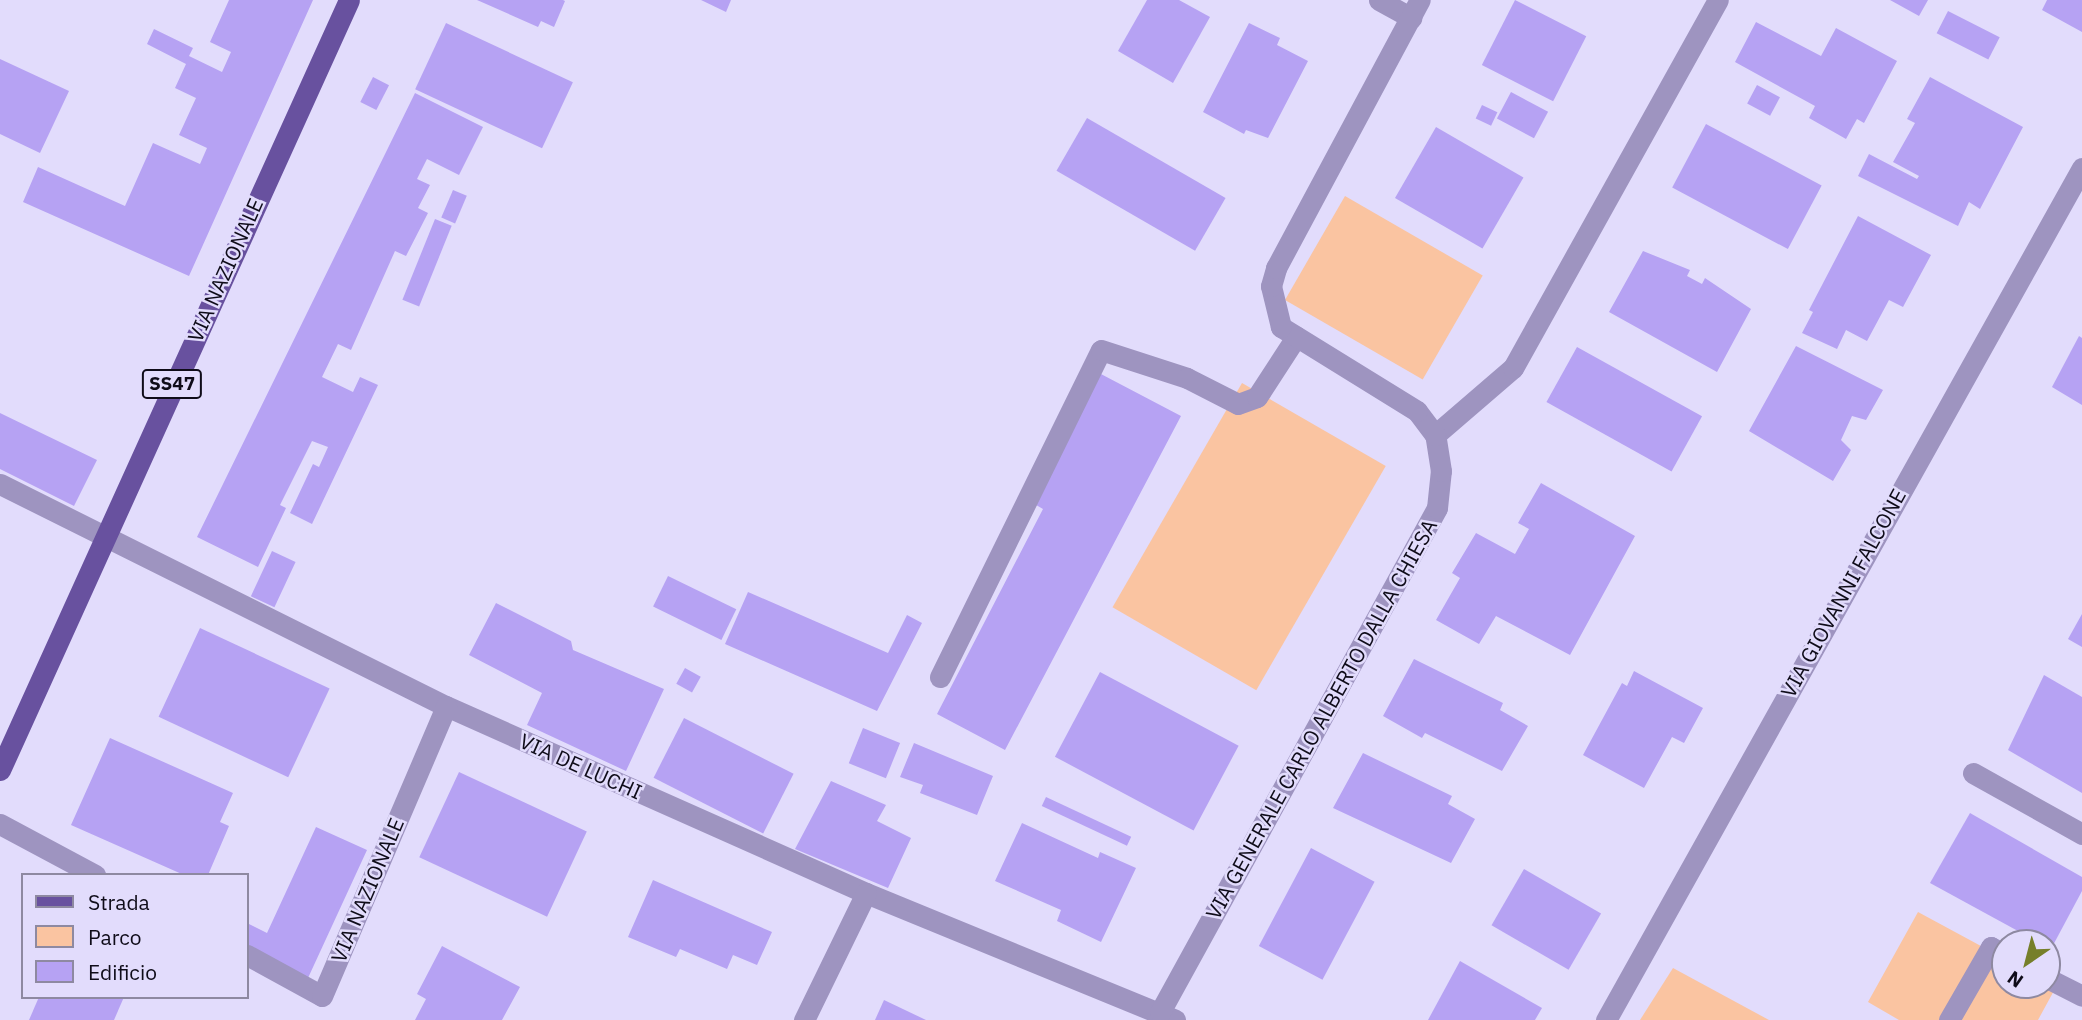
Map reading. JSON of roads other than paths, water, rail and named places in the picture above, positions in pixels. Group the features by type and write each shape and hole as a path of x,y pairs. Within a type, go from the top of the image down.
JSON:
{"main road":[{"name":"VIA NAZIONALE","path":"0,770 349,0"}],"street":[{"path":"1378,0 1415,9 1276,268 1273,305 1281,327 1417,411 1435,435 1513,368 1718,0"},
{"name":"VIA GIOVANNI FALCONE","path":"1606,1020 2082,168"},
{"path":"940,677 1101,351 1187,378 1238,404 1257,397 1296,337"},
{"name":"VIA GENERALE CARLO ALBERTO DALLA CHIESA","path":"1168,1016 1437,508 1441,471 1435,435"},
{"name":"VIA DE LUCHI","path":"0,484 446,706 866,893 1168,1016"},
{"name":"VIA NAZIONALE","path":"248,956 322,996 446,706"},
{"path":"1973,773 2082,834"},
{"path":"0,824 91,873"},
{"path":"804,1020 866,893"},
{"path":"1949,1020 1991,947"},
{"path":"2061,985 2082,996"}]}
